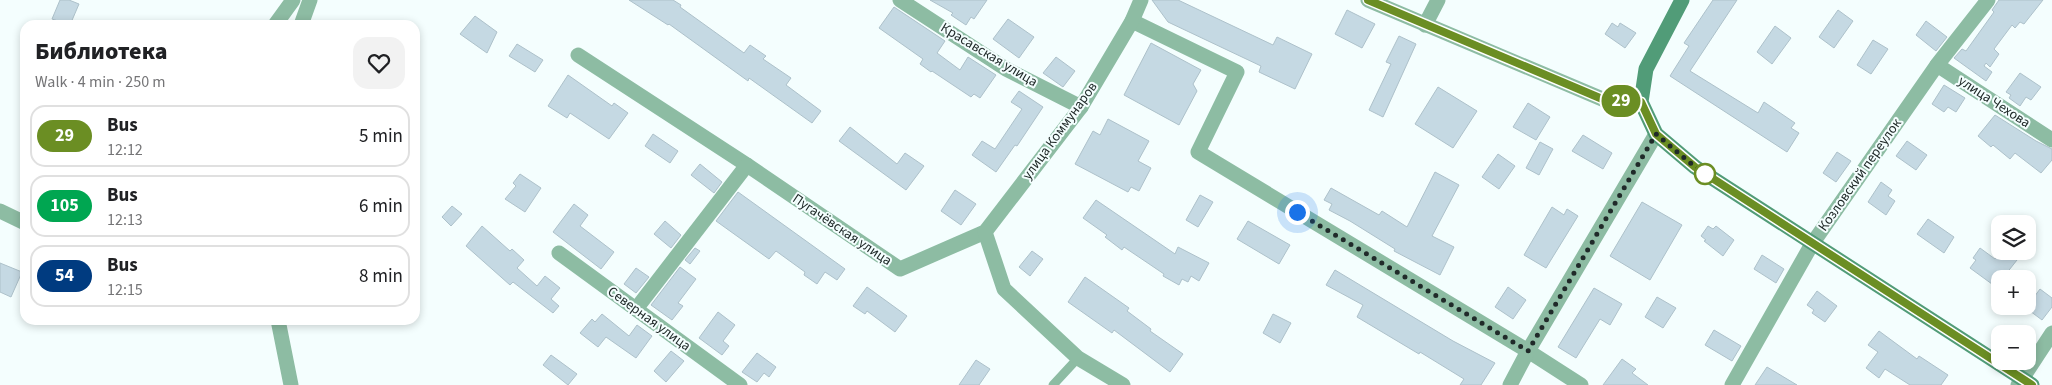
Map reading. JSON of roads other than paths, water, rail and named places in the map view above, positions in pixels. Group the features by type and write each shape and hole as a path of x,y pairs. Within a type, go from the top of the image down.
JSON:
{"main road":[{"path":"1682,0 1646,69 1641,102 1656,134 1695,167 2024,383"}],"street":[{"path":"279,20 294,0"},
{"path":"303,20 310,0"},
{"name":"Красавская улица","path":"900,0 1006,69 1081,107"},
{"name":"улица Коммунаров","path":"985,232 1081,107 1132,22 1142,0"},
{"path":"1368,0 1607,101 1641,102"},
{"path":"1425,25 1438,0"},
{"name":"Козловский переулок","path":"1732,385 1812,244 1937,65 1988,0"},
{"path":"1132,22 1237,72 1198,152 1528,351 1581,385"},
{"name":"Пугачёвская улица","path":"578,55 747,165 900,269 985,232"},
{"name":"улица Чехова","path":"1937,65 2052,140"},
{"path":"1510,385 1528,351 1656,134"},
{"path":"636,310 747,165"},
{"path":"0,211 20,221"},
{"path":"985,232 1004,289 1078,358 1123,385"},
{"name":"Северная улица","path":"559,253 740,385"},
{"path":"279,325 291,385"},
{"path":"2024,383 2052,332"}],"lane":[{"path":"1053,385 1078,358"}]}
